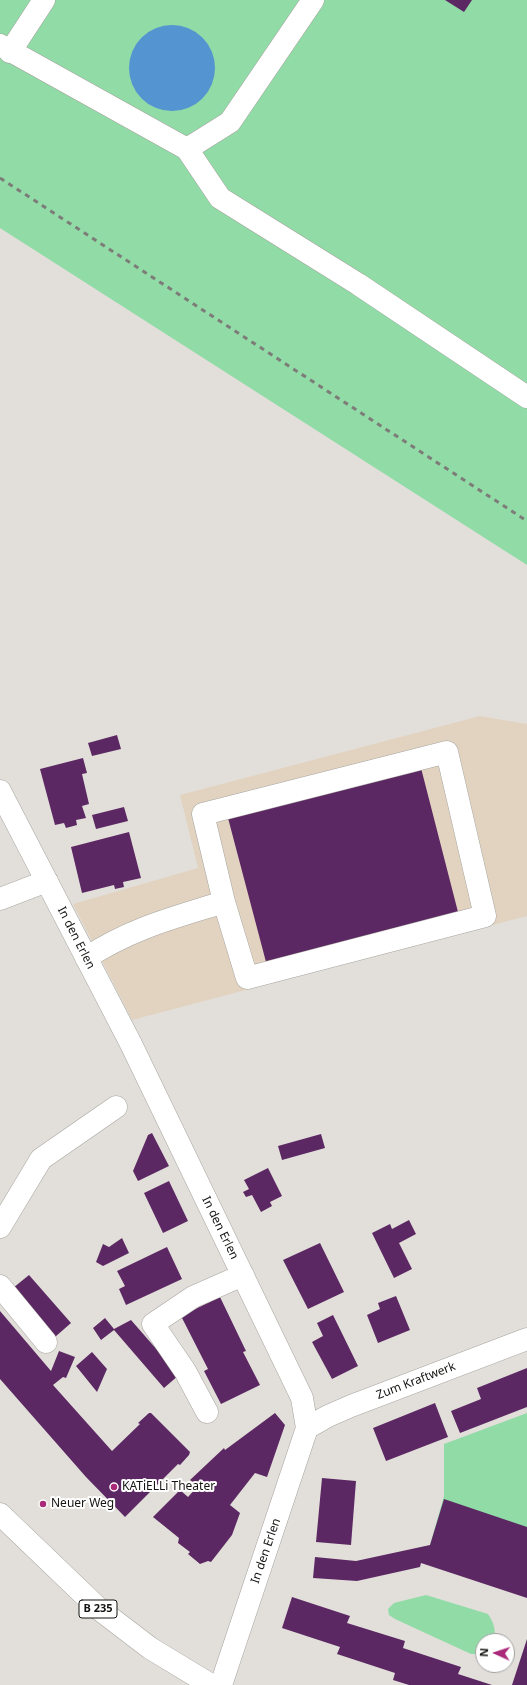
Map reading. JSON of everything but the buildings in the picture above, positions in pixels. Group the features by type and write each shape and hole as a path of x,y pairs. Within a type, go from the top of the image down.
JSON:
{"street":[{"path":"44,0 5,48 187,149 220,198 358,284 527,398"},
{"path":"187,149 230,122 313,0"},
{"path":"447,752 485,916 247,978 224,902 203,814 447,752"},
{"name":"In den Erlen","path":"0,791 131,1044 302,1398 307,1428 221,1685"},
{"path":"0,899 47,881"},
{"path":"86,958 110,942 145,926 224,902"},
{"path":"0,1227 41,1159 116,1107"},
{"path":"207,1412 185,1371 169,1350 153,1324 193,1297 243,1275"},
{"path":"0,1286 46,1342"},
{"name":"Zum Kraftwerk","path":"307,1428 328,1416 351,1406 527,1339"},
{"name":"B 235","path":"0,1514 99,1610 150,1648 211,1685"}],"shaded area":[{"path":"480,716 527,724 527,916 132,1020 73,904 198,868 180,795"}],"green space":[{"path":"0,0 527,0 527,565 0,228"},
{"path":"527,1413 527,1577 430,1545 444,1496 444,1444"},
{"path":"426,1595 488,1614 492,1620 495,1633 475,1633 475,1654 471,1654 395,1619 389,1615 388,1609 394,1603"}],"water":[{"path":"164,25 180,25 189,28 203,37 212,51 215,60 215,76 212,85 203,99 189,108 180,111 164,111 148,104 141,99 136,92 129,76 129,60 136,44 141,37 148,32"}],"railway":[{"path":"0,178 527,521"}],"place":[{"name":"KATiELLi Theater","path":"114,1487"},
{"name":"Neuer Weg","path":"43,1504"}]}
